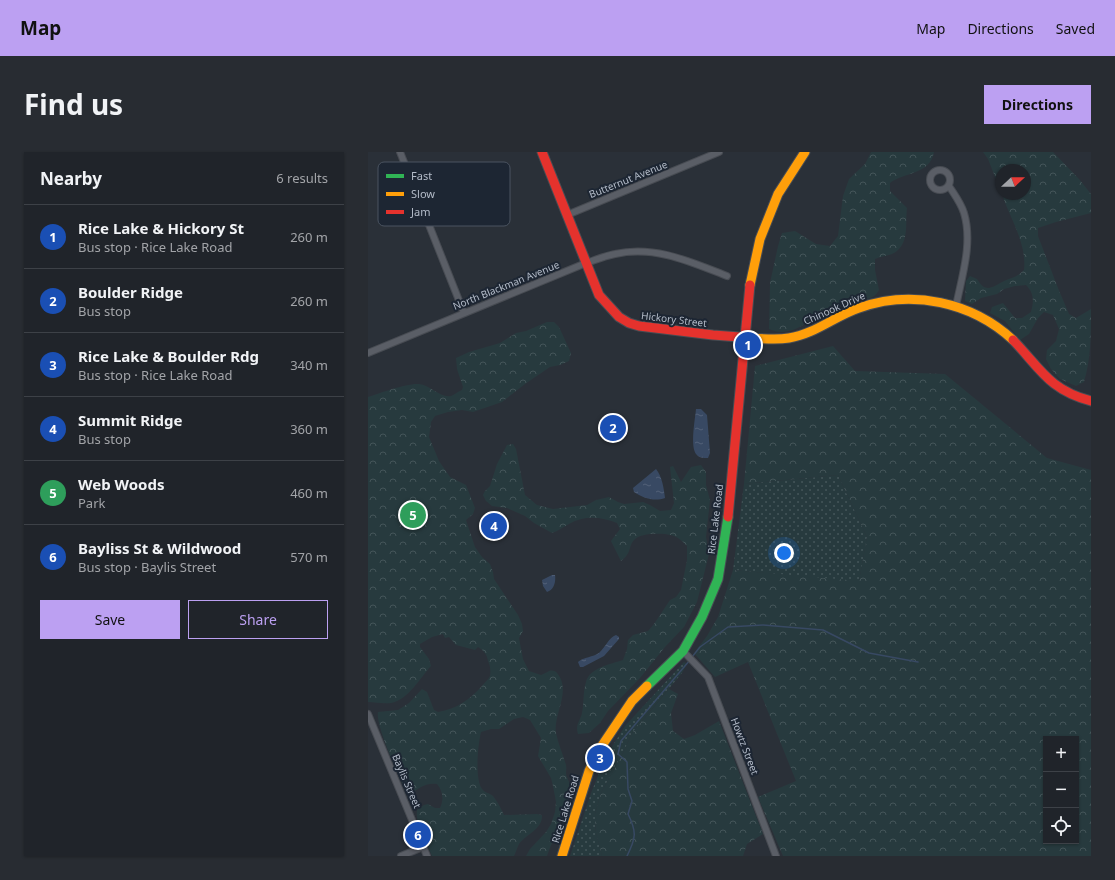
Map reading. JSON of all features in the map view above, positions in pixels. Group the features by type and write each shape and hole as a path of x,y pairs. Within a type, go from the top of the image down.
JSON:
{"main road":[{"path":"542,152 567,214"},
{"name":"Rice Lake Road","path":"562,856 589,771 599,750 632,701 683,651 702,617 718,579 727,525 750,283 760,239 778,194 805,152"},
{"name":"Hickory Street","path":"567,214 599,295 616,315 636,326 696,334 744,338"},
{"name":"Chinook Drive","path":"744,338 777,339 794,337 817,329 855,309 873,303 893,299 923,299 956,306 990,323 1011,338 1039,371 1051,382 1066,392 1091,401"}],"street":[{"path":"400,152 404,162"},
{"name":"Butternut Avenue","path":"567,214 719,152"},
{"path":"949,186 964,211 968,230 967,249 956,306"},
{"path":"429,226 464,313"},
{"name":"North Blackman Avenue","path":"368,353 586,263 616,254 654,252 677,257 727,276"},
{"name":"Howtz Street","path":"683,651 708,677 776,856"},
{"name":"Baylis Street","path":"368,714 424,847 426,856"},
{"path":"402,856 424,847"}],"green space":[{"path":"871,152 934,152 932,159 922,169 896,179 890,183 890,191 907,208 906,233 905,239 899,249 892,254 875,259 875,270 879,290 875,296 837,305 796,329 778,332 769,329 770,283 782,233 795,231 816,244 830,246 838,236 843,196 849,179 865,164"},
{"path":"983,152 1053,152 1091,194 1091,213 1038,228 1038,236 1069,314 1076,318 1091,309 1091,337 1088,364 1084,382 1076,386 1060,379 1051,369 1046,359 1047,350 1056,341 1059,329 1053,315 1044,312 1038,318 1029,334 1020,340 1005,321 990,313 992,307 1003,303 1015,318 1022,318 1031,312 1033,297 1031,291 1026,285 1004,289 997,294 981,298 972,304 965,301 966,281 970,276 977,279 980,284 986,288 989,288 1017,276 1024,270 1023,250 1004,200 1031,200 1031,164 995,164 995,177 988,159"},
{"path":"547,322 554,322 559,327 571,353 569,361 550,367 502,402 473,412 462,410 435,416 431,422 429,437 439,461 450,477 466,485 475,508 473,514 466,520 475,547 482,557 490,564 494,579 518,615 522,624 523,631 519,638 523,659 529,671 541,675 549,671 554,671 561,680 563,687 557,718 556,733 566,765 566,774 570,785 570,793 565,811 547,856 526,856 530,849 546,832 551,824 555,812 556,802 551,778 538,756 541,738 530,720 523,717 514,719 499,729 491,729 481,732 478,753 478,779 483,790 493,796 504,815 537,814 542,815 542,820 537,828 522,840 514,856 432,856 418,822 417,810 428,804 435,808 440,808 442,799 441,790 437,784 429,784 408,796 384,740 378,719 378,712 398,710 409,703 422,689 427,692 434,710 438,712 445,711 457,706 473,695 490,676 490,668 486,654 478,647 475,650 456,645 449,637 445,638 443,634 432,637 420,644 420,647 429,659 431,666 413,688 403,698 391,703 368,702 368,397 414,384 423,385 443,395 451,396 462,390 463,387 457,369 456,358 469,352 500,343 516,333 526,331"},
{"path":"833,346 855,371 945,374 1047,458 1091,470 1091,856 783,856 758,797 796,781 748,662 715,677 694,653 707,636 718,617 733,570 859,581 867,537 838,475 744,484 755,366"},
{"path":"513,444 516,449 525,495 537,505 553,509 587,505 596,500 609,497 624,504 643,502 660,511 671,510 674,503 670,467 673,466 681,482 691,467 701,465 706,472 706,485 710,500 706,537 709,554 697,602 684,627 665,647 640,678 608,711 600,723 589,733 578,734 577,728 582,713 584,689 588,677 591,673 601,667 623,660 627,649 628,640 633,635 648,631 670,600 676,597 681,590 687,560 687,546 674,536 647,534 637,537 634,540 627,555 621,561 611,541 620,529 617,523 599,518 587,518 575,521 552,533 525,516 507,508 492,506 486,501 483,495 490,486 497,464 507,445"},
{"path":"838,475 867,537 859,582 733,570 744,484"},
{"path":"684,662 687,664 682,673 632,733 601,793 595,814 595,821 596,833 602,856 570,856 591,793 606,756 625,726"},
{"path":"669,689 678,694 671,713 673,731 684,739 695,735 719,721 763,834 747,844 743,856 602,856 596,833 595,821 595,814 601,793 632,733"}],"water":[{"path":"696,409 701,409 707,415 710,453 708,458 698,456 694,450 693,433"},
{"path":"656,469 661,479 665,498 657,500 649,499 634,492 633,488"},
{"path":"555,575 555,583 553,588 547,592 543,586 542,580"},
{"path":"616,635 619,639 604,656 583,667 580,667 578,662 599,653 611,638"}],"waterway":[{"path":"692,657 700,647 728,627 763,625 823,630 869,653 918,662"},
{"path":"627,856 634,840 634,830 628,814 632,801 628,789 627,762 618,754 621,741 690,660"}],"traffic: fast":[{"path":"647,686 683,651 702,617 718,579 728,517"}],"traffic: slow":[{"path":"750,285 760,239 778,194 805,152"},
{"path":"753,338 780,339 798,336 808,333 850,311 879,302 920,300 960,308 979,316 997,327 1013,340"},
{"path":"562,856 589,771 599,750 632,701 647,686"}],"traffic: jam":[{"path":"542,152 599,295 619,317 629,323 639,326 713,335 753,338"},
{"path":"728,517 750,285"},
{"path":"1013,340 1046,377 1065,391 1091,401"}],"place":[{"name":"Rice Lake & Hickory St","path":"748,345"},
{"name":"Boulder Ridge","path":"613,428"},
{"name":"Web Woods","path":"413,515"},
{"name":"Summit Ridge","path":"494,526"},
{"name":"Rice Lake & Boulder Rdg","path":"600,758"},
{"name":"Bayliss St & Wildwood","path":"418,835"}]}
